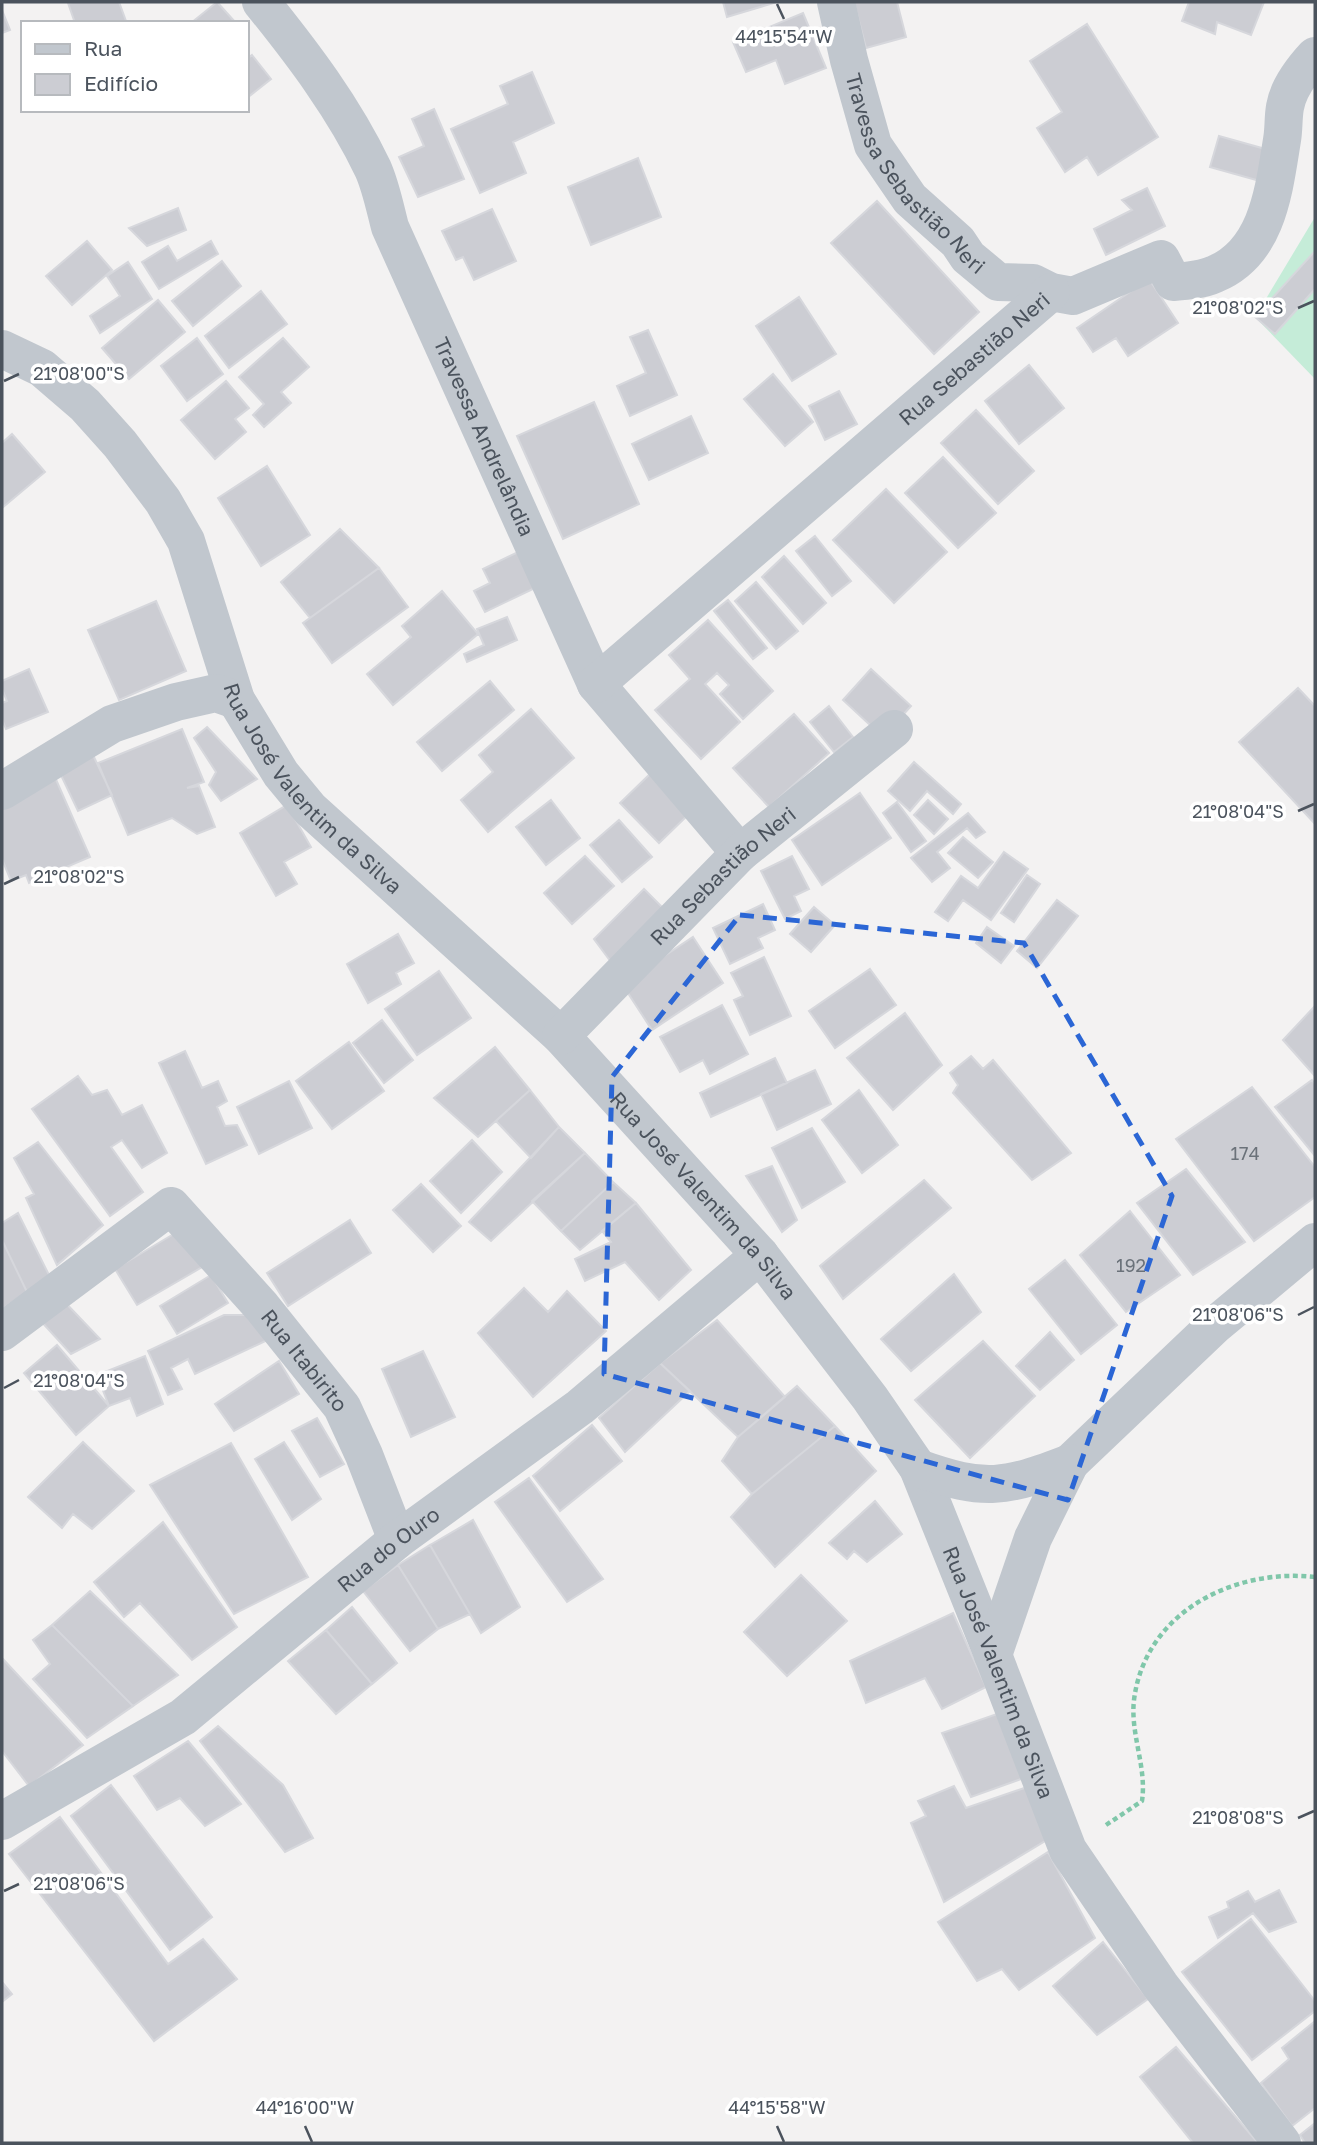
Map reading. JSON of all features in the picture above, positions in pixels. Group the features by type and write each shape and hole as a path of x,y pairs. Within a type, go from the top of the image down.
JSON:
{"street":[{"name":"Travessa Andrelândia","path":"261,2 299,49 339,108 374,172 390,227 596,684 740,853"},
{"name":"Travessa Sebastião Neri","path":"836,2 873,145 910,199 958,242 968,257 998,282 1033,283 1051,292"},
{"name":"Rua Sebastião Neri","path":"596,684 1051,292 1073,296 1161,259 1173,282 1206,277 1219,273 1245,254 1263,227 1268,212 1283,136 1285,104 1295,83 1315,56"},
{"name":"Rua José Valentim da Silva","path":"2,349 42,368 85,405 120,444 163,501 186,541 236,700 281,774 310,809 561,1036 760,1255 870,1398 918,1468 1068,1850 1160,1985 1282,2143"},
{"path":"2,791 112,724 176,702 216,693 236,700"},
{"name":"Rua Sebastião Neri","path":"561,1036 740,853 894,729"},
{"name":"Rua Itabirito","path":"2,1332 171,1206 262,1307 342,1407 397,1540"},
{"path":"993,1655 1033,1538 1070,1463 1214,1326 1315,1242"},
{"name":"Rua do Ouro","path":"2,1821 183,1717 397,1540 580,1406 760,1255"},
{"path":"918,1468 952,1480 992,1485 1024,1480 1070,1463"}],"path":[{"path":"1068,1850 1142,1801 1143,1774 1134,1724 1134,1700 1139,1676 1162,1631 1198,1603 1247,1581 1275,1577 1315,1577"}],"highlighted area":[{"path":"740,915 1024,943 1172,1196 1068,1500 604,1374 612,1077"}],"green space":[{"path":"1315,217 1315,379 1255,317"}],"building":[{"path":"119,2 126,21 74,21 68,3"},
{"path":"217,2 234,21 193,21"},
{"path":"723,2 777,2 727,17"},
{"path":"854,2 897,2 906,37 866,48"},
{"path":"1189,2 1264,2 1251,35 1217,22 1215,34 1182,21"},
{"path":"2,10 10,30 2,33"},
{"path":"803,13 826,68 785,84 776,60 746,72 733,42"},
{"path":"1087,24 1158,137 1098,175 1087,157 1065,172 1037,128 1062,112 1030,61"},
{"path":"252,55 271,79 248,97 248,58"},
{"path":"532,72 554,123 513,142 526,173 480,193 451,129 508,104 500,86"},
{"path":"434,109 464,179 418,197 399,157 424,146 412,119"},
{"path":"1219,136 1276,152 1267,183 1210,167"},
{"path":"638,158 661,217 591,245 568,187"},
{"path":"1147,188 1165,226 1106,255 1094,229 1132,210 1122,200"},
{"path":"877,201 979,312 934,354 831,243"},
{"path":"178,208 186,230 147,246 129,228"},
{"path":"492,209 516,261 474,280 463,257 456,260 442,231"},
{"path":"87,241 112,270 72,305 46,276"},
{"path":"211,241 218,254 159,289 142,262 168,246 177,261"},
{"path":"1315,251 1315,289 1275,334 1255,317"},
{"path":"222,261 241,286 193,326 172,301"},
{"path":"128,262 152,299 100,333 90,316 120,296 107,276"},
{"path":"1149,279 1178,323 1128,356 1116,338 1093,352 1077,328"},
{"path":"261,291 287,324 229,368 205,336"},
{"path":"799,297 836,354 792,381 756,326"},
{"path":"158,300 185,332 129,379 102,348"},
{"path":"648,330 677,395 630,416 617,386 646,373 630,337"},
{"path":"197,338 223,374 187,401 161,366"},
{"path":"283,338 309,367 281,392 291,403 264,427 253,415 264,404 239,377"},
{"path":"1029,365 1064,408 1019,444 985,401"},
{"path":"773,374 813,422 785,446 744,399"},
{"path":"226,381 249,408 235,419 246,432 215,459 181,420"},
{"path":"839,391 857,424 825,440 809,406"},
{"path":"594,402 639,504 563,539 517,436"},
{"path":"976,410 1034,471 998,504 941,443"},
{"path":"691,416 708,453 649,480 632,444"},
{"path":"12,434 45,472 2,508 2,443"},
{"path":"943,457 996,513 958,548 905,493"},
{"path":"267,466 310,535 261,566 218,498"},
{"path":"886,489 947,552 894,603 833,540"},
{"path":"340,529 379,568 310,618 281,582"},
{"path":"815,536 851,581 832,596 796,551"},
{"path":"518,552 535,588 485,612 474,591 490,583 483,569"},
{"path":"784,556 826,603 803,624 762,577"},
{"path":"379,568 408,607 332,663 303,623"},
{"path":"756,582 798,631 776,649 735,601"},
{"path":"442,591 478,634 393,705 367,674 411,637 402,626"},
{"path":"728,600 767,648 753,659 714,611"},
{"path":"156,601 186,671 119,700 88,630"},
{"path":"507,617 517,640 467,662 464,654 484,645 477,629"},
{"path":"708,620 773,691 743,719 720,694 729,685 717,673 705,684 740,722 701,759 655,710 690,679 669,655"},
{"path":"29,669 48,712 6,729 2,719 2,703 7,701 2,681"},
{"path":"871,669 911,706 883,737 843,700"},
{"path":"490,681 514,710 442,771 417,742"},
{"path":"1298,688 1315,706 1315,824 1239,742"},
{"path":"829,706 853,737 834,752 810,722"},
{"path":"531,709 574,758 488,832 461,800 493,772 479,755"},
{"path":"794,714 829,753 769,807 733,768"},
{"path":"207,727 257,779 221,801 209,785 216,772 194,738"},
{"path":"182,729 204,782 187,788 199,786 215,827 197,834 172,818 128,835 98,763"},
{"path":"93,755 112,795 78,811 59,771"},
{"path":"914,762 961,804 953,814 927,791 910,811 888,791"},
{"path":"650,774 689,814 659,843 620,803"},
{"path":"54,775 90,857 29,883 26,875 11,881 2,859 2,798"},
{"path":"860,793 891,838 822,885 792,840"},
{"path":"551,800 580,838 546,865 516,827"},
{"path":"928,800 948,819 934,834 914,815"},
{"path":"897,802 926,841 911,852 883,813"},
{"path":"287,805 311,847 284,862 297,884 276,896 240,833"},
{"path":"968,813 985,832 976,838 967,828 937,852 950,868 932,882 911,858"},
{"path":"619,820 652,857 622,882 590,845"},
{"path":"963,837 993,862 978,878 948,853"},
{"path":"1004,852 1028,869 991,920 963,900 948,921 935,912 961,876 978,888"},
{"path":"585,856 614,886 572,924 544,893"},
{"path":"792,856 809,889 794,896 801,911 785,919 761,871"},
{"path":"1027,875 1040,884 1014,922 1001,913"},
{"path":"644,889 663,908 611,962 594,939"},
{"path":"1057,900 1078,916 1037,968 1017,951"},
{"path":"763,904 775,930 758,938 763,948 730,964 713,928"},
{"path":"814,907 835,925 811,952 790,934"},
{"path":"987,927 1014,946 1001,963 976,943"},
{"path":"398,934 414,963 396,973 401,984 368,1003 347,964"},
{"path":"693,937 723,983 652,1030 622,984"},
{"path":"764,957 791,1016 750,1035 734,1000 743,996 731,973"},
{"path":"870,969 896,1005 835,1048 809,1011"},
{"path":"439,971 471,1018 417,1055 385,1009"},
{"path":"722,1005 748,1054 710,1074 703,1060 680,1072 660,1037"},
{"path":"1315,1008 1315,1076 1283,1040"},
{"path":"905,1013 942,1065 893,1110 847,1058"},
{"path":"382,1020 413,1060 384,1083 353,1043"},
{"path":"349,1042 384,1091 332,1129 296,1081"},
{"path":"495,1047 530,1090 478,1137 434,1098"},
{"path":"185,1051 202,1088 218,1081 227,1101 217,1107 225,1126 237,1125 247,1145 206,1164 159,1063"},
{"path":"971,1056 983,1069 993,1060 1071,1153 1032,1180 953,1093 958,1085 950,1073"},
{"path":"775,1058 787,1083 711,1117 700,1093"},
{"path":"815,1070 831,1104 777,1130 761,1094"},
{"path":"78,1076 92,1095 107,1090 122,1115 142,1105 167,1153 142,1168 122,1140 111,1147 143,1192 110,1216 32,1109"},
{"path":"1312,1080 1315,1084 1315,1156 1275,1107"},
{"path":"289,1081 312,1128 259,1154 237,1107"},
{"path":"1252,1087 1315,1167 1315,1197 1254,1241 1176,1139"},
{"path":"530,1090 559,1127 531,1158 496,1121"},
{"path":"859,1090 898,1145 862,1173 822,1120"},
{"path":"559,1127 585,1153 491,1241 469,1222"},
{"path":"812,1128 845,1182 802,1208 772,1148"},
{"path":"472,1140 502,1172 461,1213 430,1181"},
{"path":"38,1142 103,1225 57,1265 26,1198 34,1194 14,1158"},
{"path":"585,1153 613,1182 561,1231 532,1201"},
{"path":"772,1166 797,1220 782,1232 746,1176"},
{"path":"1186,1169 1245,1242 1193,1275 1137,1203"},
{"path":"924,1180 951,1208 843,1299 820,1266"},
{"path":"613,1182 636,1203 580,1250 561,1231"},
{"path":"421,1184 461,1226 433,1252 393,1210"},
{"path":"636,1203 691,1270 659,1300 625,1262 585,1281 575,1259 611,1242 602,1231"},
{"path":"1130,1211 1180,1275 1126,1312 1080,1255"},
{"path":"18,1213 49,1275 27,1292 2,1240 2,1223"},
{"path":"350,1220 371,1253 288,1306 267,1273"},
{"path":"182,1229 204,1266 137,1305 115,1269"},
{"path":"2,1240 27,1292 2,1309"},
{"path":"1065,1260 1117,1325 1081,1354 1029,1289"},
{"path":"954,1274 981,1312 911,1371 881,1339"},
{"path":"211,1275 228,1303 177,1334 160,1306"},
{"path":"524,1288 548,1312 567,1291 606,1331 533,1397 478,1333"},
{"path":"60,1297 100,1339 71,1354 38,1318"},
{"path":"224,1315 245,1315 276,1336 195,1374 188,1359 171,1368 182,1389 168,1395 148,1351"},
{"path":"717,1320 785,1397 738,1437 660,1363"},
{"path":"1050,1332 1074,1360 1040,1390 1016,1366"},
{"path":"983,1341 1035,1396 970,1458 915,1400"},
{"path":"57,1345 109,1406 76,1435 24,1373"},
{"path":"423,1351 455,1417 411,1437 382,1369"},
{"path":"145,1356 163,1404 137,1416 130,1398 109,1406 97,1375"},
{"path":"279,1361 299,1394 234,1431 215,1404"},
{"path":"660,1363 690,1391 625,1452 599,1418"},
{"path":"797,1386 835,1426 752,1494 722,1461 738,1437"},
{"path":"317,1418 344,1464 320,1477 292,1431"},
{"path":"592,1425 622,1461 560,1511 533,1476"},
{"path":"835,1426 876,1471 775,1567 731,1517 752,1494"},
{"path":"83,1442 134,1491 92,1529 73,1514 62,1528 28,1497"},
{"path":"284,1442 321,1499 292,1520 255,1459"},
{"path":"231,1443 308,1577 234,1614 150,1485"},
{"path":"529,1478 603,1579 567,1602 495,1502"},
{"path":"875,1501 902,1534 867,1562 854,1551 847,1559 829,1543"},
{"path":"473,1520 520,1607 481,1633 430,1545"},
{"path":"163,1522 237,1627 192,1660 140,1603 124,1617 94,1582"},
{"path":"430,1545 470,1614 438,1629 398,1565"},
{"path":"398,1565 438,1629 410,1651 363,1591"},
{"path":"801,1575 847,1621 787,1676 744,1632"},
{"path":"90,1591 178,1675 133,1706 52,1625"},
{"path":"352,1607 397,1663 372,1684 326,1630"},
{"path":"953,1613 986,1687 942,1709 925,1678 866,1703 850,1661"},
{"path":"52,1625 133,1706 87,1738 33,1679 50,1664 33,1640"},
{"path":"326,1630 372,1684 336,1714 288,1661"},
{"path":"2,1658 83,1745 29,1786 2,1751"},
{"path":"997,1714 1024,1778 971,1797 942,1733"},
{"path":"218,1726 283,1785 313,1838 285,1852 200,1741"},
{"path":"188,1741 241,1804 205,1826 180,1798 157,1810 134,1776"},
{"path":"111,1785 212,1917 170,1950 71,1816"},
{"path":"1033,1785 1055,1835 944,1902 911,1823 926,1816 918,1801 954,1786 966,1808"},
{"path":"60,1817 168,1964 203,1939 237,1979 154,2041 9,1854"},
{"path":"1048,1852 1095,1938 1019,1990 1002,1969 977,1981 938,1922"},
{"path":"1279,1890 1296,1922 1269,1932 1253,1913 1218,1938 1209,1917 1229,1908 1227,1902 1248,1891 1255,1902"},
{"path":"1251,1919 1315,2001 1315,2011 1252,2060 1182,1972"},
{"path":"1103,1942 1148,1999 1097,2035 1053,1986"},
{"path":"2,1982 12,1994 2,2002"},
{"path":"1315,2021 1315,2108 1292,2126 1261,2083 1289,2059 1282,2048"},
{"path":"1176,2047 1258,2143 1193,2143 1140,2077"},
{"path":"1315,2123 1315,2143 1305,2143 1300,2135"}]}
